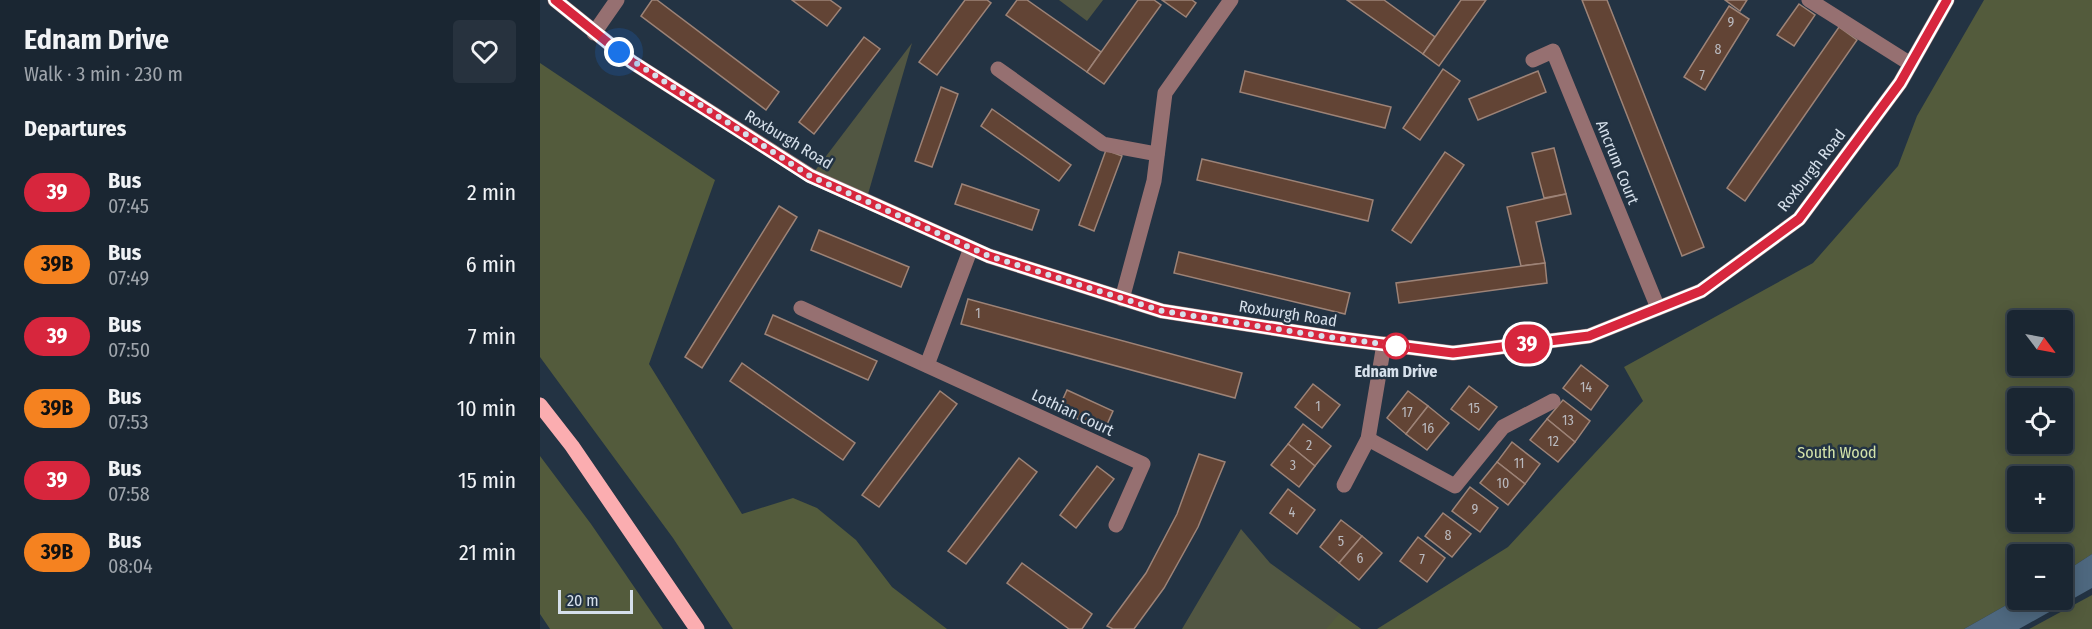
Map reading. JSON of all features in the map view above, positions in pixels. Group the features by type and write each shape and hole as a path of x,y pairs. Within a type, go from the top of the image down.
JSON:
{"main road":[{"path":"540,405 572,446 697,629"}],"street":[{"name":"Roxburgh Road","path":"555,0 632,62 810,176 989,256 1162,311 1453,353 1589,336 1701,291 1799,219 1900,83 1947,0"},
{"path":"594,33 617,0"},
{"path":"1122,299 1154,181 1165,93 1231,0"},
{"path":"1809,0 1910,63"},
{"name":"Ancrum Court","path":"1533,60 1553,51 1658,308"},
{"path":"998,69 1103,144 1157,154"},
{"path":"927,366 971,248"},
{"name":"Lothian Court","path":"801,308 1143,464 1116,525"},
{"path":"1344,485 1368,439 1384,344"},
{"path":"1368,439 1455,486 1503,428 1553,401"}],"green space":[{"path":"1059,0 1103,0 1087,21"},
{"name":"South Wood","path":"1984,0 2092,0 2092,554 2073,566 2073,544 2007,544 2007,605 1964,629 1377,629 1508,547 1643,401 1624,367 1813,263 1898,166 1917,116"},
{"path":"912,43 866,201 811,176"},
{"path":"540,63 715,180 649,364 742,514 793,498 817,508 856,540 892,587 947,629 733,629 673,538 540,357"},
{"path":"540,456 591,524 663,629 550,629 540,614"},
{"path":"1241,529 1270,563 1361,629 1182,629"},
{"path":"2092,595 2092,629 2029,629 2064,610 2073,610 2073,605"},
{"path":"1339,614 1361,629 1326,629"}],"water":[{"path":"2092,554 2092,588 2073,599 2073,566"},
{"path":"2007,605 2007,610 2053,610 2019,629 1964,629"}],"building":[{"path":"652,0 657,0 779,92 766,110 641,16"},
{"path":"792,0 830,0 841,8 827,26"},
{"path":"965,0 987,0 991,3 937,75 919,62"},
{"path":"1017,0 1027,0 1101,52 1087,72 1006,15"},
{"path":"1138,0 1154,0 1161,5 1104,84 1087,72"},
{"path":"1162,0 1192,0 1196,3 1186,17"},
{"path":"1347,0 1384,0 1435,37 1423,54"},
{"path":"1461,0 1486,0 1439,66 1423,54"},
{"path":"1582,0 1607,0 1704,247 1682,256"},
{"path":"1725,0 1747,0 1740,11"},
{"path":"1799,4 1815,15 1794,46 1777,35"},
{"path":"1729,6 1749,19 1705,90 1684,77"},
{"path":"1839,27 1857,40 1745,201 1727,188"},
{"path":"864,37 880,49 814,134 799,122"},
{"path":"1443,69 1460,81 1420,140 1403,128"},
{"path":"1245,71 1391,107 1385,128 1240,92"},
{"path":"1538,71 1546,92 1478,120 1469,99"},
{"path":"941,87 958,94 932,167 915,161"},
{"path":"992,109 1071,165 1059,181 981,126"},
{"path":"1554,148 1566,194 1544,198 1532,153"},
{"path":"1106,150 1122,156 1094,231 1079,225"},
{"path":"1445,152 1464,165 1411,243 1392,230"},
{"path":"1202,159 1373,200 1368,221 1197,180"},
{"path":"962,184 1039,210 1032,230 955,204"},
{"path":"1566,194 1571,214 1536,222 1545,263 1521,266 1507,207"},
{"path":"779,206 797,217 702,368 685,357"},
{"path":"819,230 909,267 901,287 811,250"},
{"path":"1179,252 1350,293 1345,314 1174,273"},
{"path":"1545,263 1547,283 1399,303 1396,283"},
{"path":"968,299 1242,373 1235,398 961,324"},
{"path":"773,315 877,361 868,380 765,334"},
{"path":"742,363 855,443 843,460 730,381"},
{"path":"1581,365 1608,386 1591,410 1563,388"},
{"path":"1313,384 1340,405 1322,428 1295,407"},
{"path":"1469,386 1497,407 1479,430 1451,409"},
{"path":"1067,390 1113,411 1104,431 1058,410"},
{"path":"940,391 957,404 879,507 862,495"},
{"path":"1408,391 1428,406 1406,434 1387,418"},
{"path":"1563,400 1590,421 1575,442 1547,419"},
{"path":"1428,406 1449,423 1427,450 1406,434"},
{"path":"1547,419 1575,442 1558,462 1530,440"},
{"path":"1303,424 1331,446 1315,466 1288,444"},
{"path":"1512,442 1540,464 1525,484 1497,462"},
{"path":"1288,444 1315,466 1299,487 1271,465"},
{"path":"1199,454 1225,462 1198,527 1164,588 1134,629 1113,629 1107,626 1146,573 1177,514"},
{"path":"1019,458 1037,472 966,564 948,551"},
{"path":"1497,462 1525,484 1508,505 1480,483"},
{"path":"1097,466 1114,479 1076,528 1060,515"},
{"path":"1470,487 1498,508 1480,532 1452,511"},
{"path":"1288,489 1315,510 1297,534 1270,513"},
{"path":"1443,513 1471,534 1452,557 1425,536"},
{"path":"1341,520 1362,536 1339,563 1320,547"},
{"path":"1362,536 1382,553 1359,580 1339,563"},
{"path":"1418,537 1445,558 1427,582 1400,561"},
{"path":"1022,563 1092,614 1082,629 1069,629 1007,583"}],"bus line":[{"name":"39","path":"555,0 632,62 810,176 989,256 1162,311 1328,337 1453,353 1589,336 1701,291 1799,219 1900,83 1947,0"}],"place":[{"name":"Ednam Drive","path":"1396,346"}],"route":[{"path":"619,52 810,176 989,256 1162,311 1407,347 1396,346"}]}
